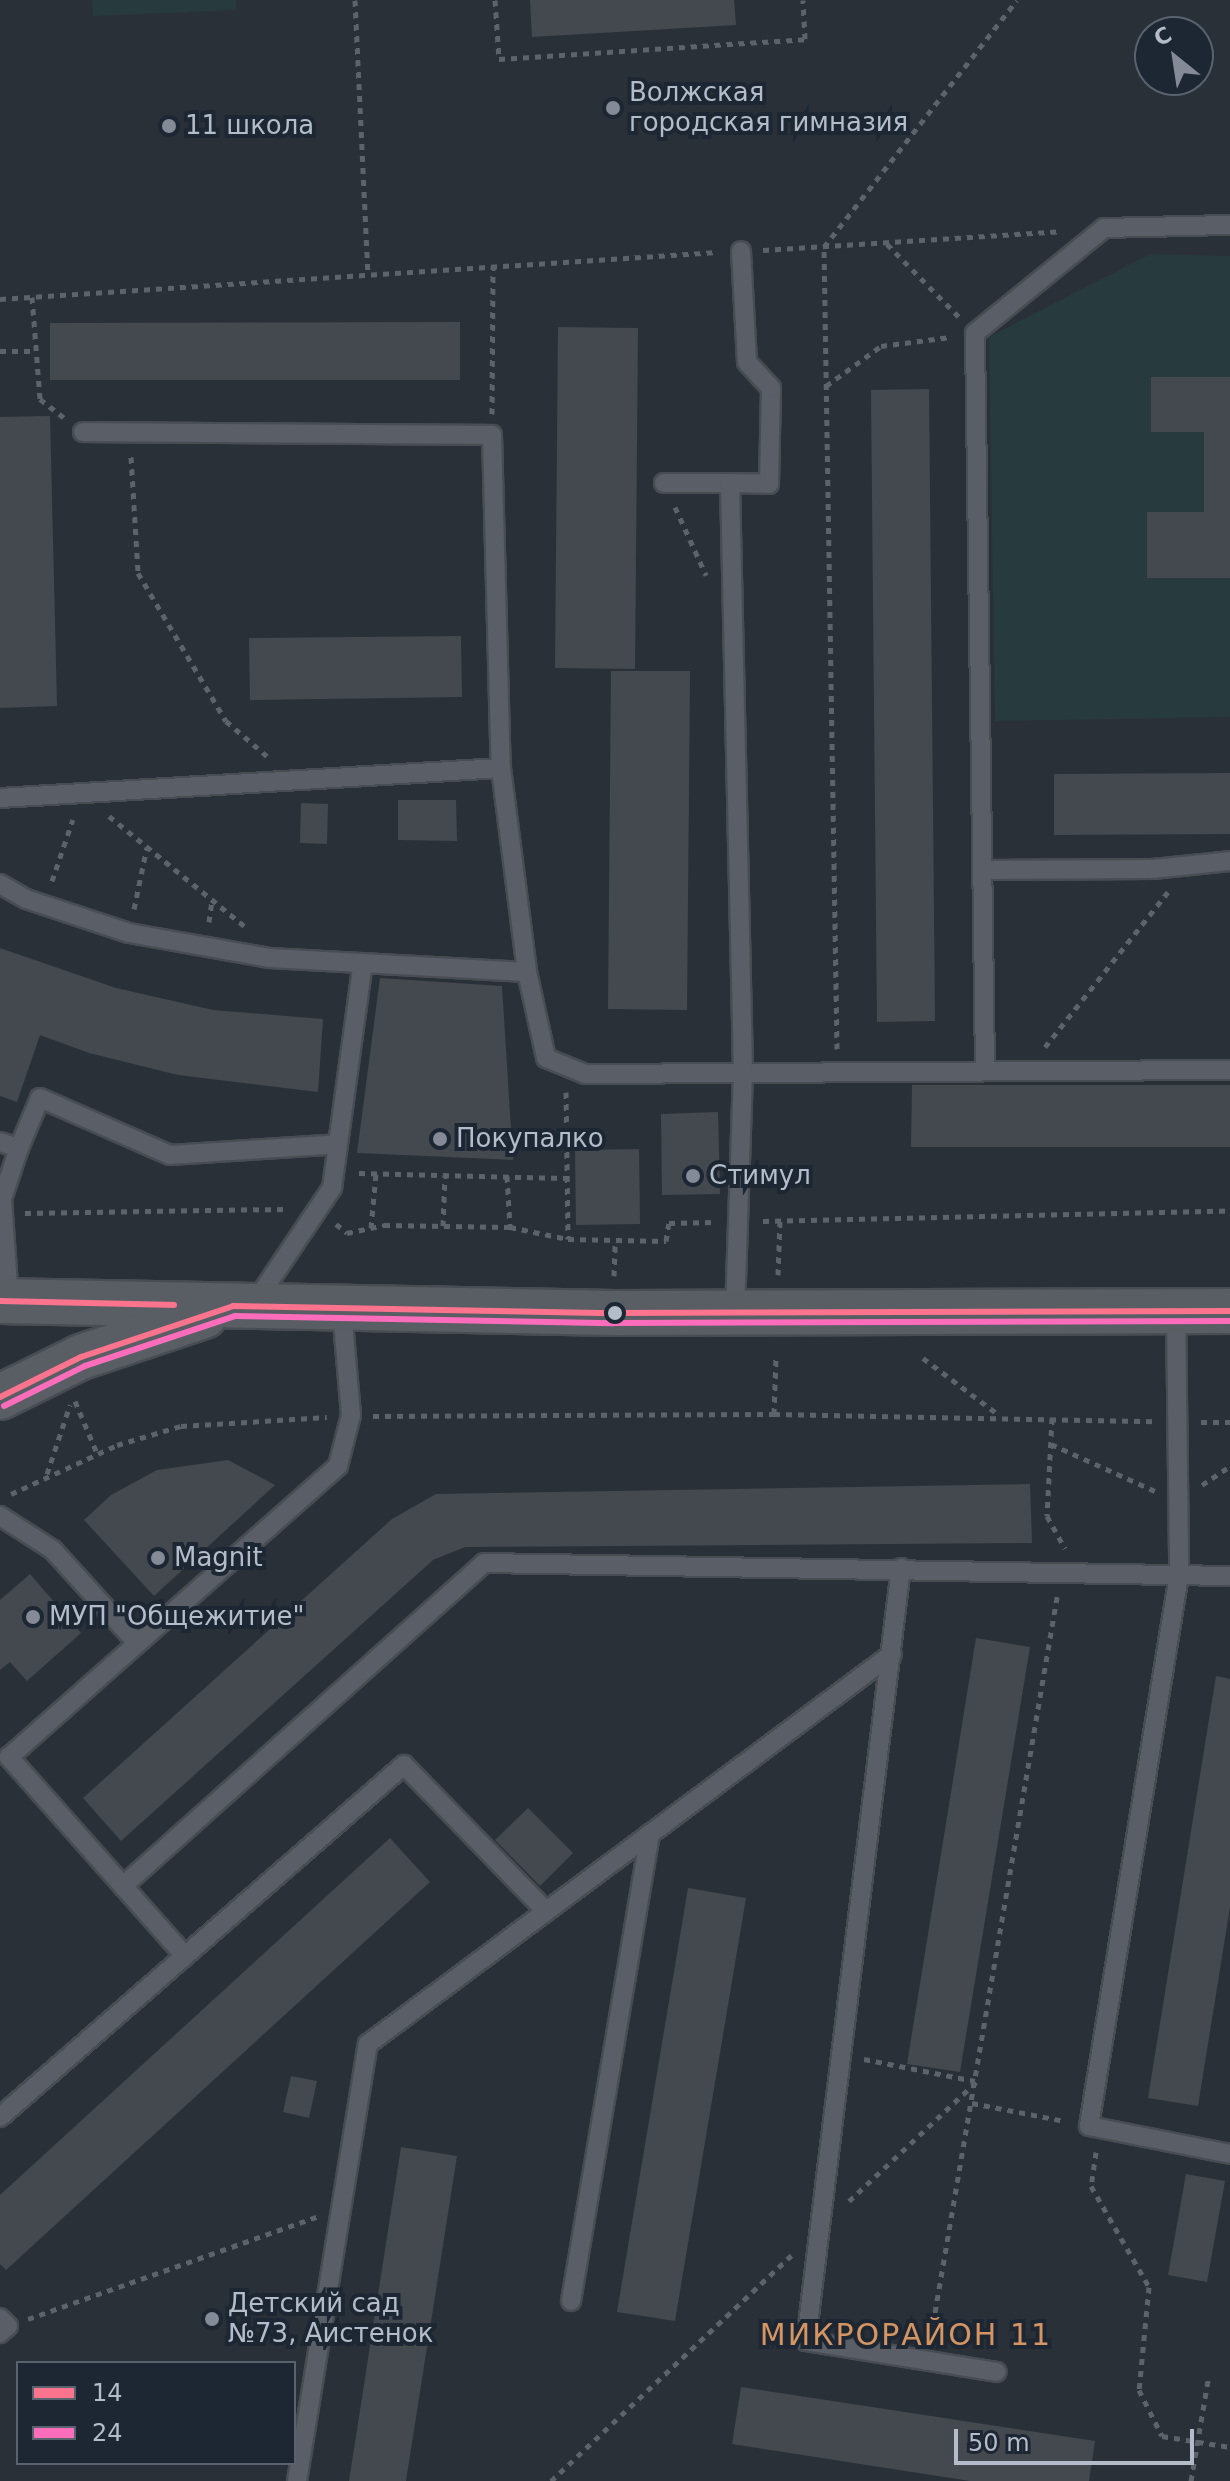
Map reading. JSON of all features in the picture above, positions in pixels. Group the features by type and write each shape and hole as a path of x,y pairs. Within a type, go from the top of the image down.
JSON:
{"street":[{"path":"5,1301 342,1309 735,1313 1230,1311"},
{"path":"0,1397 81,1357 243,1307"}],"lane":[{"path":"985,1069 975,333 1104,228 1230,225"},
{"path":"664,483 769,484 771,388 747,362 741,251"},
{"path":"83,432 492,435 501,768 527,972 546,1058 585,1074 743,1070 1230,1070"},
{"path":"730,483 743,1070 735,1313"},
{"path":"0,798 501,768"},
{"path":"982,870 1153,869 1192,861 1230,861"},
{"path":"0,884 44,905 129,933 284,959 527,972"},
{"path":"243,1307 332,1188 363,963"},
{"path":"5,1301 2,1199 40,1098 170,1155 338,1144"},
{"path":"0,1142 19,1148"},
{"path":"185,1956 9,1757 338,1466 351,1415 342,1309"},
{"path":"1176,1311 1179,1575 1094,2127 1230,2154"},
{"path":"0,1516 53,1550 136,1642"},
{"path":"123,1886 484,1563 1230,1576"},
{"path":"901,1568 806,2341 997,2372"},
{"path":"297,2481 368,2044 892,1654"},
{"path":"0,2117 404,1765 546,1911"},
{"path":"571,2301 650,1834"}],"path":[{"path":"355,0 368,274"},
{"path":"495,0 499,59 805,39 803,0"},
{"path":"837,1070 824,247 1017,0"},
{"path":"0,299 1104,228"},
{"path":"886,243 975,333"},
{"path":"492,435 493,266"},
{"path":"32,297 40,399 83,432"},
{"path":"826,386 881,346 975,333"},
{"path":"0,351 35,351"},
{"path":"130,433 138,573 226,721 295,780"},
{"path":"664,483 709,581"},
{"path":"44,905 81,793 284,959"},
{"path":"129,933 147,847"},
{"path":"1027,1070 1192,861"},
{"path":"565,1066 568,1239 666,1241 669,1223 1230,1210"},
{"path":"334,1172 567,1178"},
{"path":"371,1228 376,1173"},
{"path":"443,1226 445,1174"},
{"path":"507,1176 510,1227"},
{"path":"777,1280 780,1220"},
{"path":"774,1414 776,1358"},
{"path":"923,1358 999,1416"},
{"path":"47,1474 73,1397 97,1453"},
{"path":"0,1500 47,1474 97,1453 181,1426 351,1415 774,1414 1230,1422"},
{"path":"926,2361 1070,1573 1047,1516 1052,1418"},
{"path":"1051,1444 1179,1502"},
{"path":"843,2055 976,2081"},
{"path":"551,2481 976,2081"},
{"path":"972,2103 1094,2127 1091,2186 1149,2287 1139,2390 1162,2436 1230,2447"},
{"path":"3,2326 342,2207"},
{"path":"1191,2481 1208,2380"}],"green space":[{"path":"92,0 236,0 236,10 93,16"},
{"path":"1150,254 1230,256 1230,717 995,721 989,337"}],"building":[{"path":"530,0 734,0 736,25 532,37"},
{"path":"460,322 460,380 50,380 50,323"},
{"path":"558,327 638,328 635,669 555,668"},
{"path":"1151,377 1230,377 1230,578 1147,578 1147,512 1204,512 1204,432 1151,432"},
{"path":"929,389 935,1021 877,1022 871,390"},
{"path":"50,416 57,706 0,708 0,417"},
{"path":"461,636 462,697 250,700 249,638"},
{"path":"611,671 690,671 687,1010 608,1009"},
{"path":"1230,773 1230,834 1054,835 1054,774"},
{"path":"398,800 456,800 457,841 398,840"},
{"path":"301,803 328,804 327,844 300,843"},
{"path":"0,948 116,988 213,1010 323,1019 318,1092 178,1075 89,1053 40,1035 17,1102 0,1096"},
{"path":"380,978 502,986 513,1160 357,1153"},
{"path":"912,1085 1230,1085 1230,1147 911,1147"},
{"path":"718,1112 720,1194 662,1195 661,1114"},
{"path":"639,1149 640,1224 576,1225 575,1150"},
{"name":"Magnit","path":"228,1460 275,1485 154,1596 84,1520 111,1495 157,1470"},
{"path":"1030,1484 1032,1543 465,1547 433,1560 121,1841 83,1798 392,1519 436,1494"},
{"name":"МУП \"Общежитие\"","path":"30,1574 81,1633 27,1681 10,1662 0,1670 0,1600"},
{"path":"976,1638 1030,1647 960,2072 907,2064"},
{"path":"1216,1676 1230,1679 1230,1907 1198,2106 1148,2098"},
{"path":"528,1808 573,1853 540,1886 495,1840"},
{"path":"390,1838 430,1882 6,2270 0,2264 0,2195"},
{"path":"688,1888 746,1898 675,2321 617,2312"},
{"path":"291,2076 317,2081 309,2118 283,2112"},
{"path":"401,2147 457,2156 406,2481 349,2481"},
{"path":"1186,2174 1225,2181 1207,2282 1168,2275"},
{"path":"741,2387 1095,2441 1089,2481 970,2481 732,2444"}],"transit line":[{"name":"14","path":"0,1301 174,1305"},
{"name":"14","path":"0,1397 81,1357 233,1306 613,1313 1230,1311"},
{"name":"24","path":"4,1406 85,1366 235,1316 613,1323 1230,1321"}],"place":[{"name":"Волжская городская гимназия","path":"613,108"},
{"name":"11 школа","path":"169,126"},
{"name":"Покупалко","path":"440,1139"},
{"name":"Стимул","path":"693,1176"},
{"name":"Magnit","path":"158,1558"},
{"name":"МУП \"Общежитие\"","path":"33,1617"},
{"name":"Детский сад №73, Аистенок","path":"212,2319"}],"district":[{"name":"МИКРОРАЙОН 11","path":"906,2335"}]}
